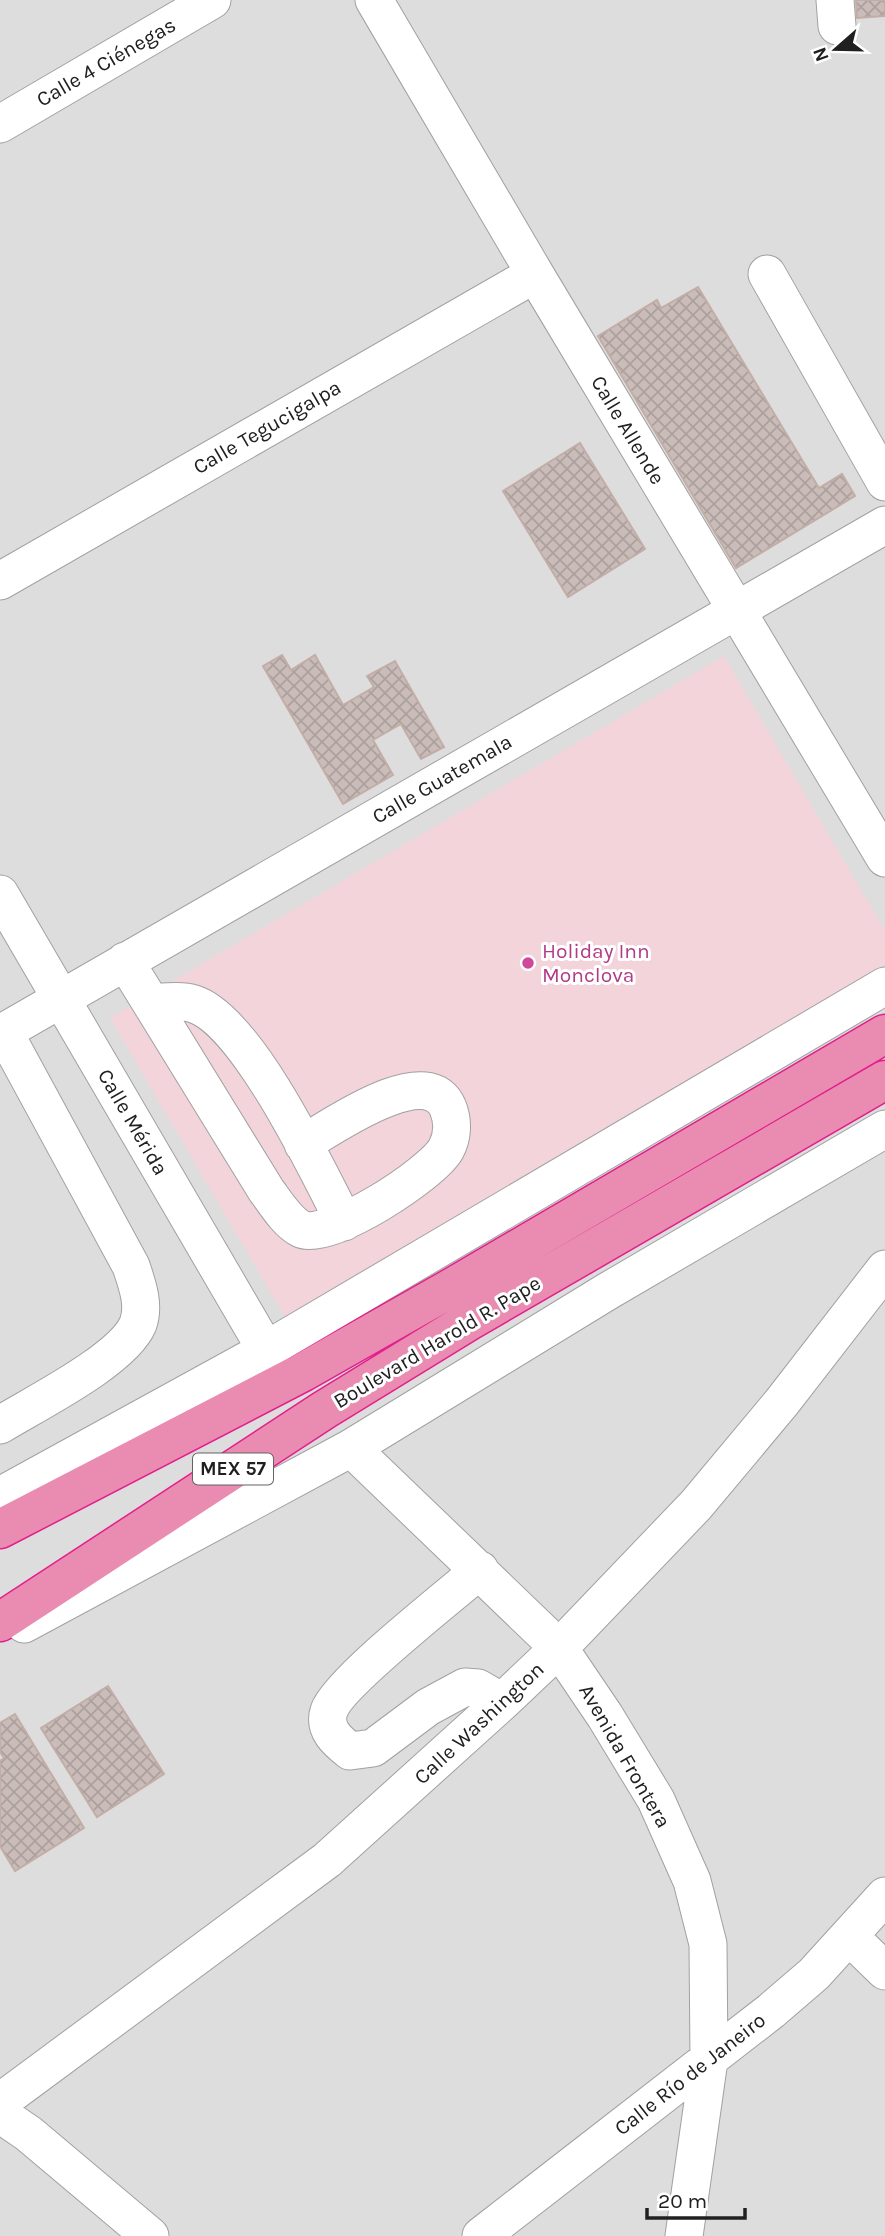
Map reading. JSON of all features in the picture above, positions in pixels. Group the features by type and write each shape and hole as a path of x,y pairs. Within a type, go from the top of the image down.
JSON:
{"highway":[{"name":"Boulevard Harold R. Pape","path":"0,1529 303,1372 885,1034"},
{"name":"Boulevard Harold R. Pape","path":"0,1622 324,1410 469,1321 885,1080"}],"street":[{"name":"Calle 4 Ciénegas","path":"0,124 212,0"},
{"name":"Calle Allende","path":"374,0 885,858"},
{"name":"Calle Tegucigalpa","path":"0,581 535,274"},
{"path":"767,274 885,482"},
{"name":"Calle Guatemala","path":"2,1033 885,525"},
{"name":"Calle Mérida","path":"0,894 266,1350"},
{"path":"125,961 266,1189 287,1217 302,1229 315,1231 344,1222 417,1179 438,1160 447,1147 452,1124 447,1105 434,1092 416,1089 394,1095 362,1110 303,1144"},
{"path":"0,1496 266,1350 885,986"},
{"path":"152,1003 195,1004 218,1018 243,1043 303,1144 344,1222"},
{"path":"0,1425 99,1365 127,1340 138,1323 141,1297 131,1266 2,1033"},
{"path":"0,1634 351,1448 608,1291 885,1129"},
{"name":"Calle Washington","path":"0,2102 327,1860 502,1702 559,1648 696,1505 782,1402 885,1269"},
{"name":"Avenida Frontera","path":"351,1448 559,1648 605,1716 656,1800 692,1881 708,1944 709,2060 684,2236"},
{"path":"480,1570 353,1680 329,1710 328,1726 336,1740 350,1751 373,1748 428,1707 465,1687 478,1688 502,1702"},
{"name":"Calle Río de Janeiro","path":"481,2236 779,2004 814,1974 885,1896"},
{"path":"850,1937 885,1971"},
{"path":"0,2113 29,2134 150,2236"}],"shaded area":[{"path":"0,0 885,0 885,2236 0,2236"},
{"path":"724,656 885,931 885,964 285,1317 110,1018"}],"building":[{"path":"856,0 885,0 885,16 857,18"},
{"path":"698,287 819,488 842,474 855,496 736,568 598,336 657,300 661,308"},
{"path":"580,443 645,549 568,597 503,491"},
{"path":"282,655 291,670 315,655 343,705 374,687 367,676 395,661 444,747 421,759 401,724 373,740 393,775 343,804 263,666"},
{"path":"108,1686 164,1774 97,1817 41,1728"},
{"path":"15,1714 84,1828 15,1871 0,1846 0,1761 4,1758 0,1752 0,1723"}],"place":[{"name":"Holiday Inn Monclova","path":"528,963"}]}
